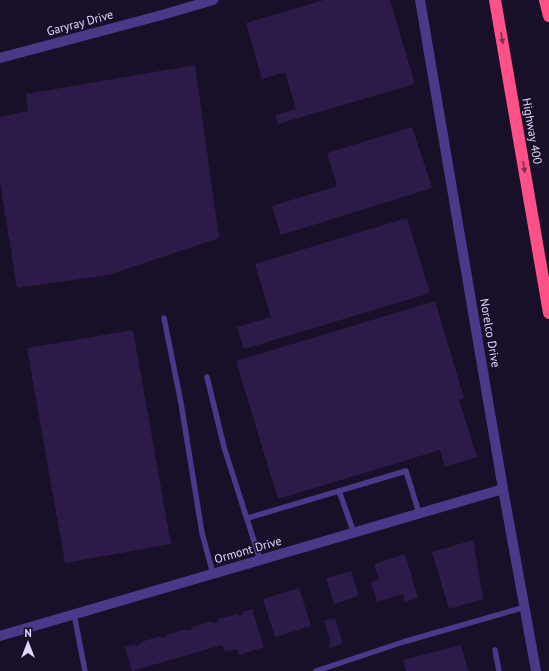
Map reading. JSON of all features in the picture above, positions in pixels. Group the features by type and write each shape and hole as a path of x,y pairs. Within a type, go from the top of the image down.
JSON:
{"highway":[{"name":"Highway 400","path":"495,0 549,313"},
{"path":"545,0 549,16"}],"street":[{"name":"Garyray Drive","path":"0,58 213,0"},
{"name":"Norelco Drive","path":"420,0 503,489 536,671"},
{"name":"Ormont Drive","path":"0,636 503,489"}],"lane":[{"path":"164,318 181,403 202,533 212,574"},
{"path":"207,377 224,447 248,518 260,560"},
{"path":"248,518 406,471 419,514"},
{"path":"339,491 354,532"},
{"path":"316,671 403,642 525,607"},
{"path":"74,614 85,671"},
{"path":"495,650 499,671"}],"building":[{"path":"324,0 390,0 415,84 278,124 275,115 296,109 285,72 262,79 246,23"},
{"path":"195,65 219,238 109,275 17,288 0,183 0,117 28,111 26,94"},
{"path":"412,127 432,188 281,235 272,206 337,186 327,153"},
{"path":"407,218 430,293 244,349 237,327 271,317 255,264"},
{"path":"435,301 464,398 459,400 477,457 445,467 440,450 278,499 236,361"},
{"path":"133,330 171,544 65,563 27,348"},
{"path":"473,540 483,599 449,609 432,552"},
{"path":"405,554 418,598 405,602 403,594 377,602 371,582 379,579 374,564"},
{"path":"351,571 359,596 334,604 326,578"},
{"path":"299,588 311,626 275,637 263,599"},
{"path":"252,609 264,647 239,655 237,649 225,652 222,645 132,671 125,647 135,644 136,646 141,644 141,642 161,636 162,638 167,637 166,635 187,629 187,631 193,629 192,627 212,621 213,623 219,622 218,619 237,614 238,616 243,614 242,612"},
{"path":"335,618 343,644 330,648 329,644 331,643 324,621"},
{"path":"461,645 468,671 406,671 403,660"}]}
